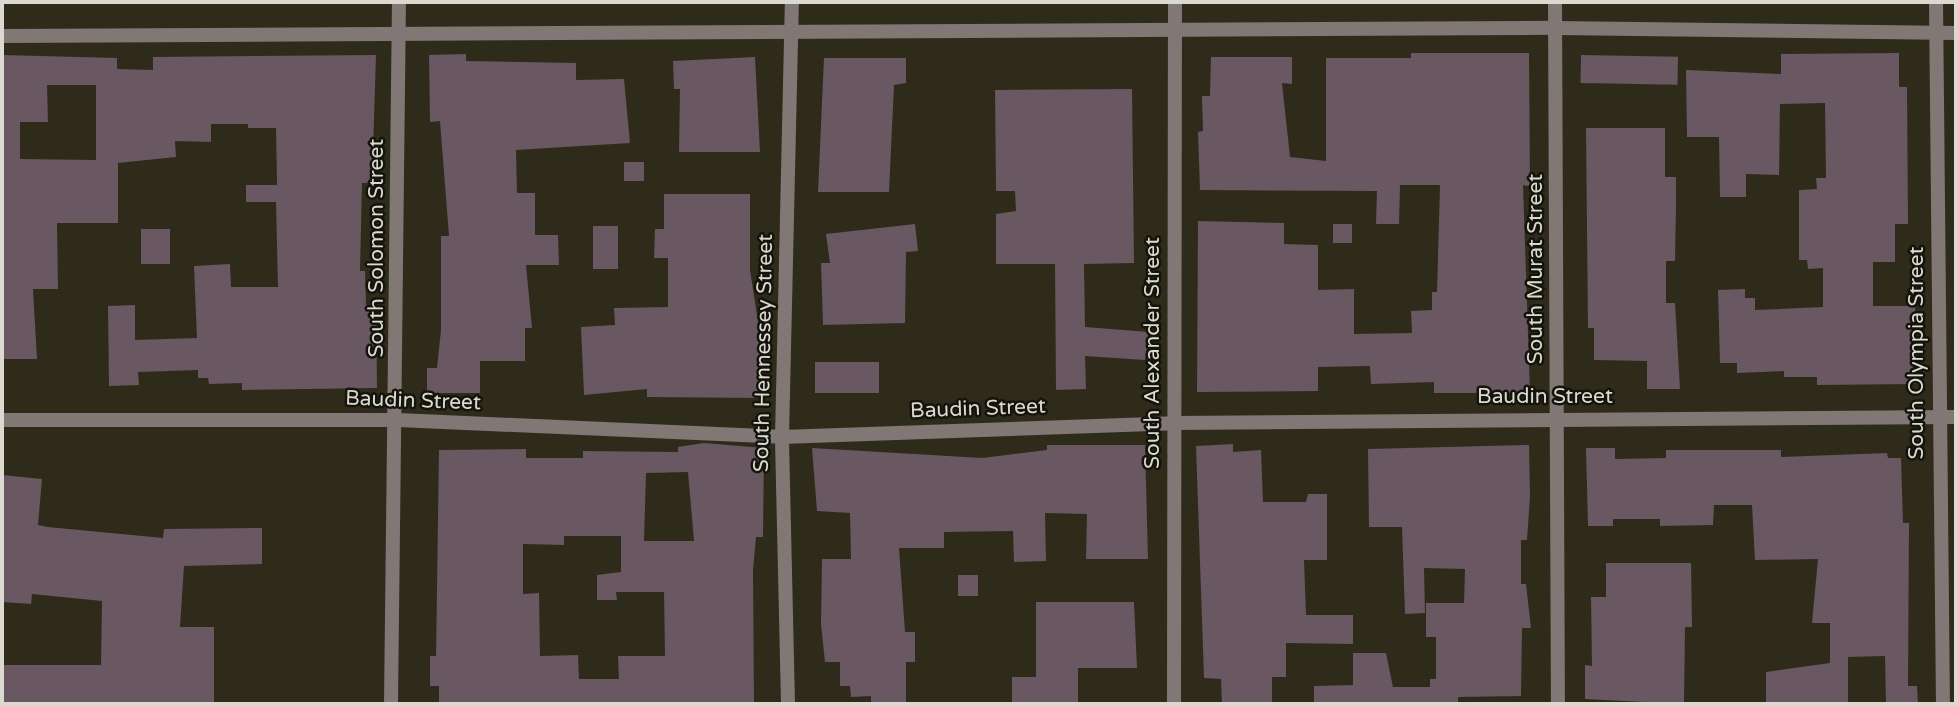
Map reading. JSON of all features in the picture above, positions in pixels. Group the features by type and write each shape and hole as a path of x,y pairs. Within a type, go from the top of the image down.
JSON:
{"street":[{"name":"South Solomon Street","path":"391,704 398,420 399,2"},
{"name":"South Hennessey Street","path":"788,704 782,437 792,2"},
{"name":"South Alexander Street","path":"1174,704 1175,2"},
{"name":"South Murat Street","path":"1555,2 1558,704"},
{"name":"South Olympia Street","path":"1937,2 1938,417 1943,704"},
{"path":"2,36 1555,28 1956,33"},
{"name":"Baudin Street","path":"2,420 398,420 782,437 1174,423 1956,417"}],"building":[{"path":"1411,53 1529,53 1530,186 1523,185 1530,393 1434,393 1434,382 1371,384 1370,366 1318,367 1318,391 1197,392 1198,221 1284,223 1284,244 1318,245 1318,290 1354,289 1354,334 1412,333 1411,311 1432,310 1432,292 1437,292 1440,185 1400,185 1399,224 1376,224 1377,191 1200,190 1198,132 1203,131 1202,96 1210,96 1211,57 1292,57 1292,84 1282,83 1290,157 1326,161 1326,58 1411,58"},
{"path":"1899,53 1899,87 1907,87 1908,224 1895,224 1895,262 1873,262 1873,306 1915,306 1916,384 1817,385 1817,377 1784,377 1784,371 1737,373 1737,363 1720,363 1718,290 1745,289 1745,298 1755,298 1755,310 1823,307 1823,268 1808,269 1807,260 1799,260 1799,190 1817,189 1816,178 1826,178 1825,103 1780,104 1779,175 1746,174 1746,197 1720,197 1719,137 1687,137 1686,70 1781,74 1781,54"},
{"path":"466,54 466,61 576,63 576,80 624,79 630,143 516,150 517,193 535,193 535,235 558,235 559,265 526,265 532,328 525,328 525,361 480,361 480,393 427,393 427,368 437,368 441,330 441,236 449,236 440,121 430,122 429,55"},
{"path":"2,55 117,58 117,69 153,70 153,57 376,55 372,183 362,183 360,271 365,271 366,305 376,305 377,388 242,390 242,383 209,384 208,378 198,378 198,370 138,372 139,385 109,386 108,306 135,305 135,340 197,338 194,266 230,264 231,287 278,287 276,202 246,202 246,185 277,185 276,128 248,128 248,124 211,124 211,142 175,141 176,157 118,163 118,223 57,223 58,289 33,289 37,359 2,359","holes":["47,85 96,85 96,160 20,159 20,122 48,122"]},
{"path":"1581,55 1678,57 1677,85 1581,83"},
{"path":"755,57 760,152 679,152 680,89 674,89 673,61"},
{"path":"824,58 906,58 906,83 894,85 889,192 818,192"},
{"path":"1132,89 1134,263 1084,264 1085,327 1149,332 1145,360 1085,356 1086,389 1056,390 1055,264 996,264 996,214 1016,211 1015,191 996,191 995,90"},
{"path":"1586,128 1665,128 1665,177 1676,177 1675,261 1666,261 1666,303 1675,303 1680,389 1647,389 1647,361 1594,360 1594,328 1588,328"},
{"path":"624,162 644,162 644,181 624,181"},
{"path":"664,194 750,194 750,270 760,335 761,398 647,397 647,389 584,395 581,327 615,325 614,308 668,307 668,258 654,258 655,229 664,229"},
{"path":"915,224 918,251 906,252 905,323 823,325 821,263 830,263 826,234"},
{"path":"1333,224 1352,224 1352,243 1333,243"},
{"path":"593,226 618,226 618,269 593,269"},
{"path":"141,229 170,229 170,264 141,264"},
{"path":"815,362 879,362 879,393 815,393"},
{"path":"704,443 764,448 763,537 756,537 753,570 754,704 439,704 439,686 430,686 430,656 436,656 439,450 526,449 526,458 583,458 583,451 678,452 678,447","holes":["688,472 694,541 644,541 646,473","564,536 621,536 621,572 597,575 597,600 617,600 616,592 664,592 665,656 618,656 619,679 579,679 578,655 540,656 539,593 523,594 523,544 564,545"]},
{"path":"1233,444 1233,452 1261,450 1263,502 1306,502 1308,494 1327,494 1327,560 1304,560 1306,615 1353,615 1353,644 1286,643 1286,677 1272,677 1272,704 1222,704 1221,679 1204,678 1196,446"},
{"path":"1047,445 1145,445 1148,559 1086,559 1087,514 1045,513 1046,561 1014,562 1013,531 944,532 944,548 899,548 905,632 915,632 915,662 906,662 906,704 871,704 871,696 851,697 850,686 840,686 840,662 825,662 821,624 822,559 851,559 850,513 817,511 812,448 982,458 1047,450"},
{"path":"1529,445 1530,497 1527,540 1521,540 1521,584 1526,584 1531,628 1522,628 1521,696 1458,697 1458,704 1314,704 1314,686 1353,685 1353,653 1386,653 1393,687 1430,687 1430,679 1436,679 1436,637 1426,637 1426,603 1464,603 1465,569 1424,568 1425,613 1405,614 1402,527 1369,527 1368,449"},
{"path":"1586,448 1615,448 1615,459 1666,458 1666,450 1781,450 1781,457 1887,453 1888,458 1901,458 1903,523 1909,523 1908,686 1917,686 1918,704 1886,704 1885,656 1848,657 1848,704 1766,704 1766,672 1830,663 1830,623 1812,623 1818,559 1755,560 1752,505 1714,505 1713,525 1660,526 1660,519 1613,519 1613,526 1588,526"},
{"path":"2,475 42,479 38,525 163,538 164,529 262,528 262,564 184,566 180,627 214,627 214,704 2,704 2,665 101,665 102,601 32,594 31,604 2,602"},
{"path":"1606,563 1691,563 1692,627 1685,627 1684,704 1585,699 1585,665 1592,666 1591,597 1606,597"},
{"path":"958,575 978,575 978,596 958,596"},
{"path":"1036,602 1134,602 1137,668 1078,668 1078,704 1012,704 1012,677 1036,677"}]}
